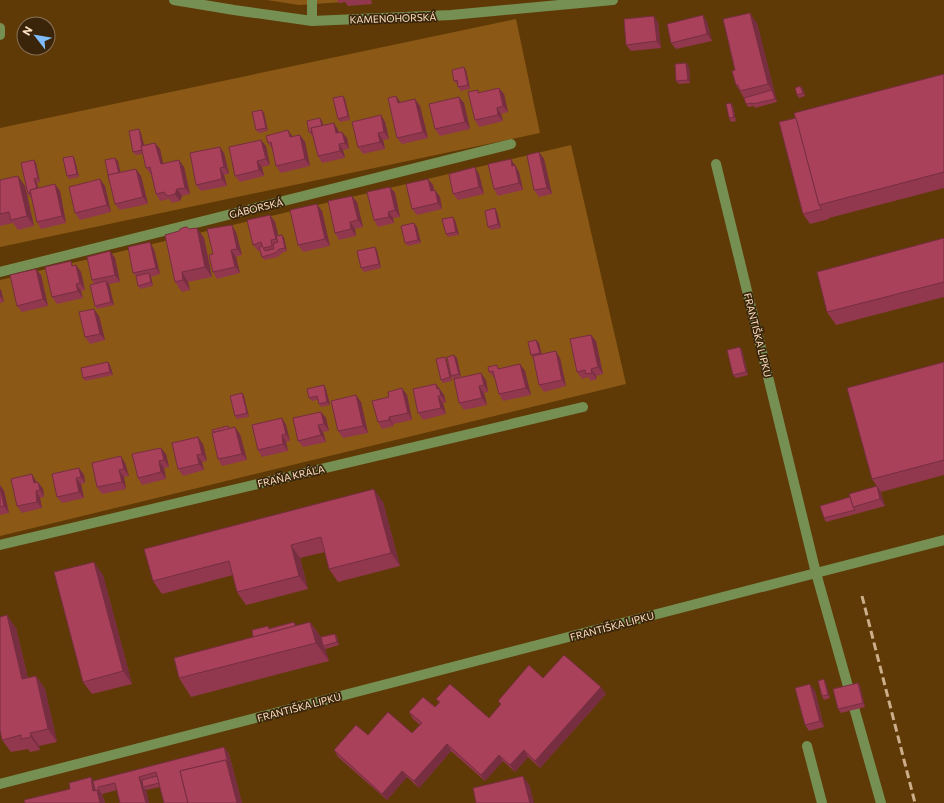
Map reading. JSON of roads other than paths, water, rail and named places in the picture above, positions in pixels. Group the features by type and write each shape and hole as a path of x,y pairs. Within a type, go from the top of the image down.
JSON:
{"street":[{"name":"KAMENOHORSKÁ","path":"174,0 312,21 451,16 613,0"},
{"path":"312,0 312,21"},
{"path":"0,28 0,35"},
{"name":"GÁBORSKÁ","path":"0,272 511,144"},
{"name":"FRANTIŠKA LIPKU","path":"0,784 816,573 716,164"},
{"name":"FRAŇA KRÁĽA","path":"0,545 583,407"},
{"path":"881,803 816,573 944,540"},
{"path":"807,746 822,803"}],"railway":[{"path":"862,596 915,803"}]}
